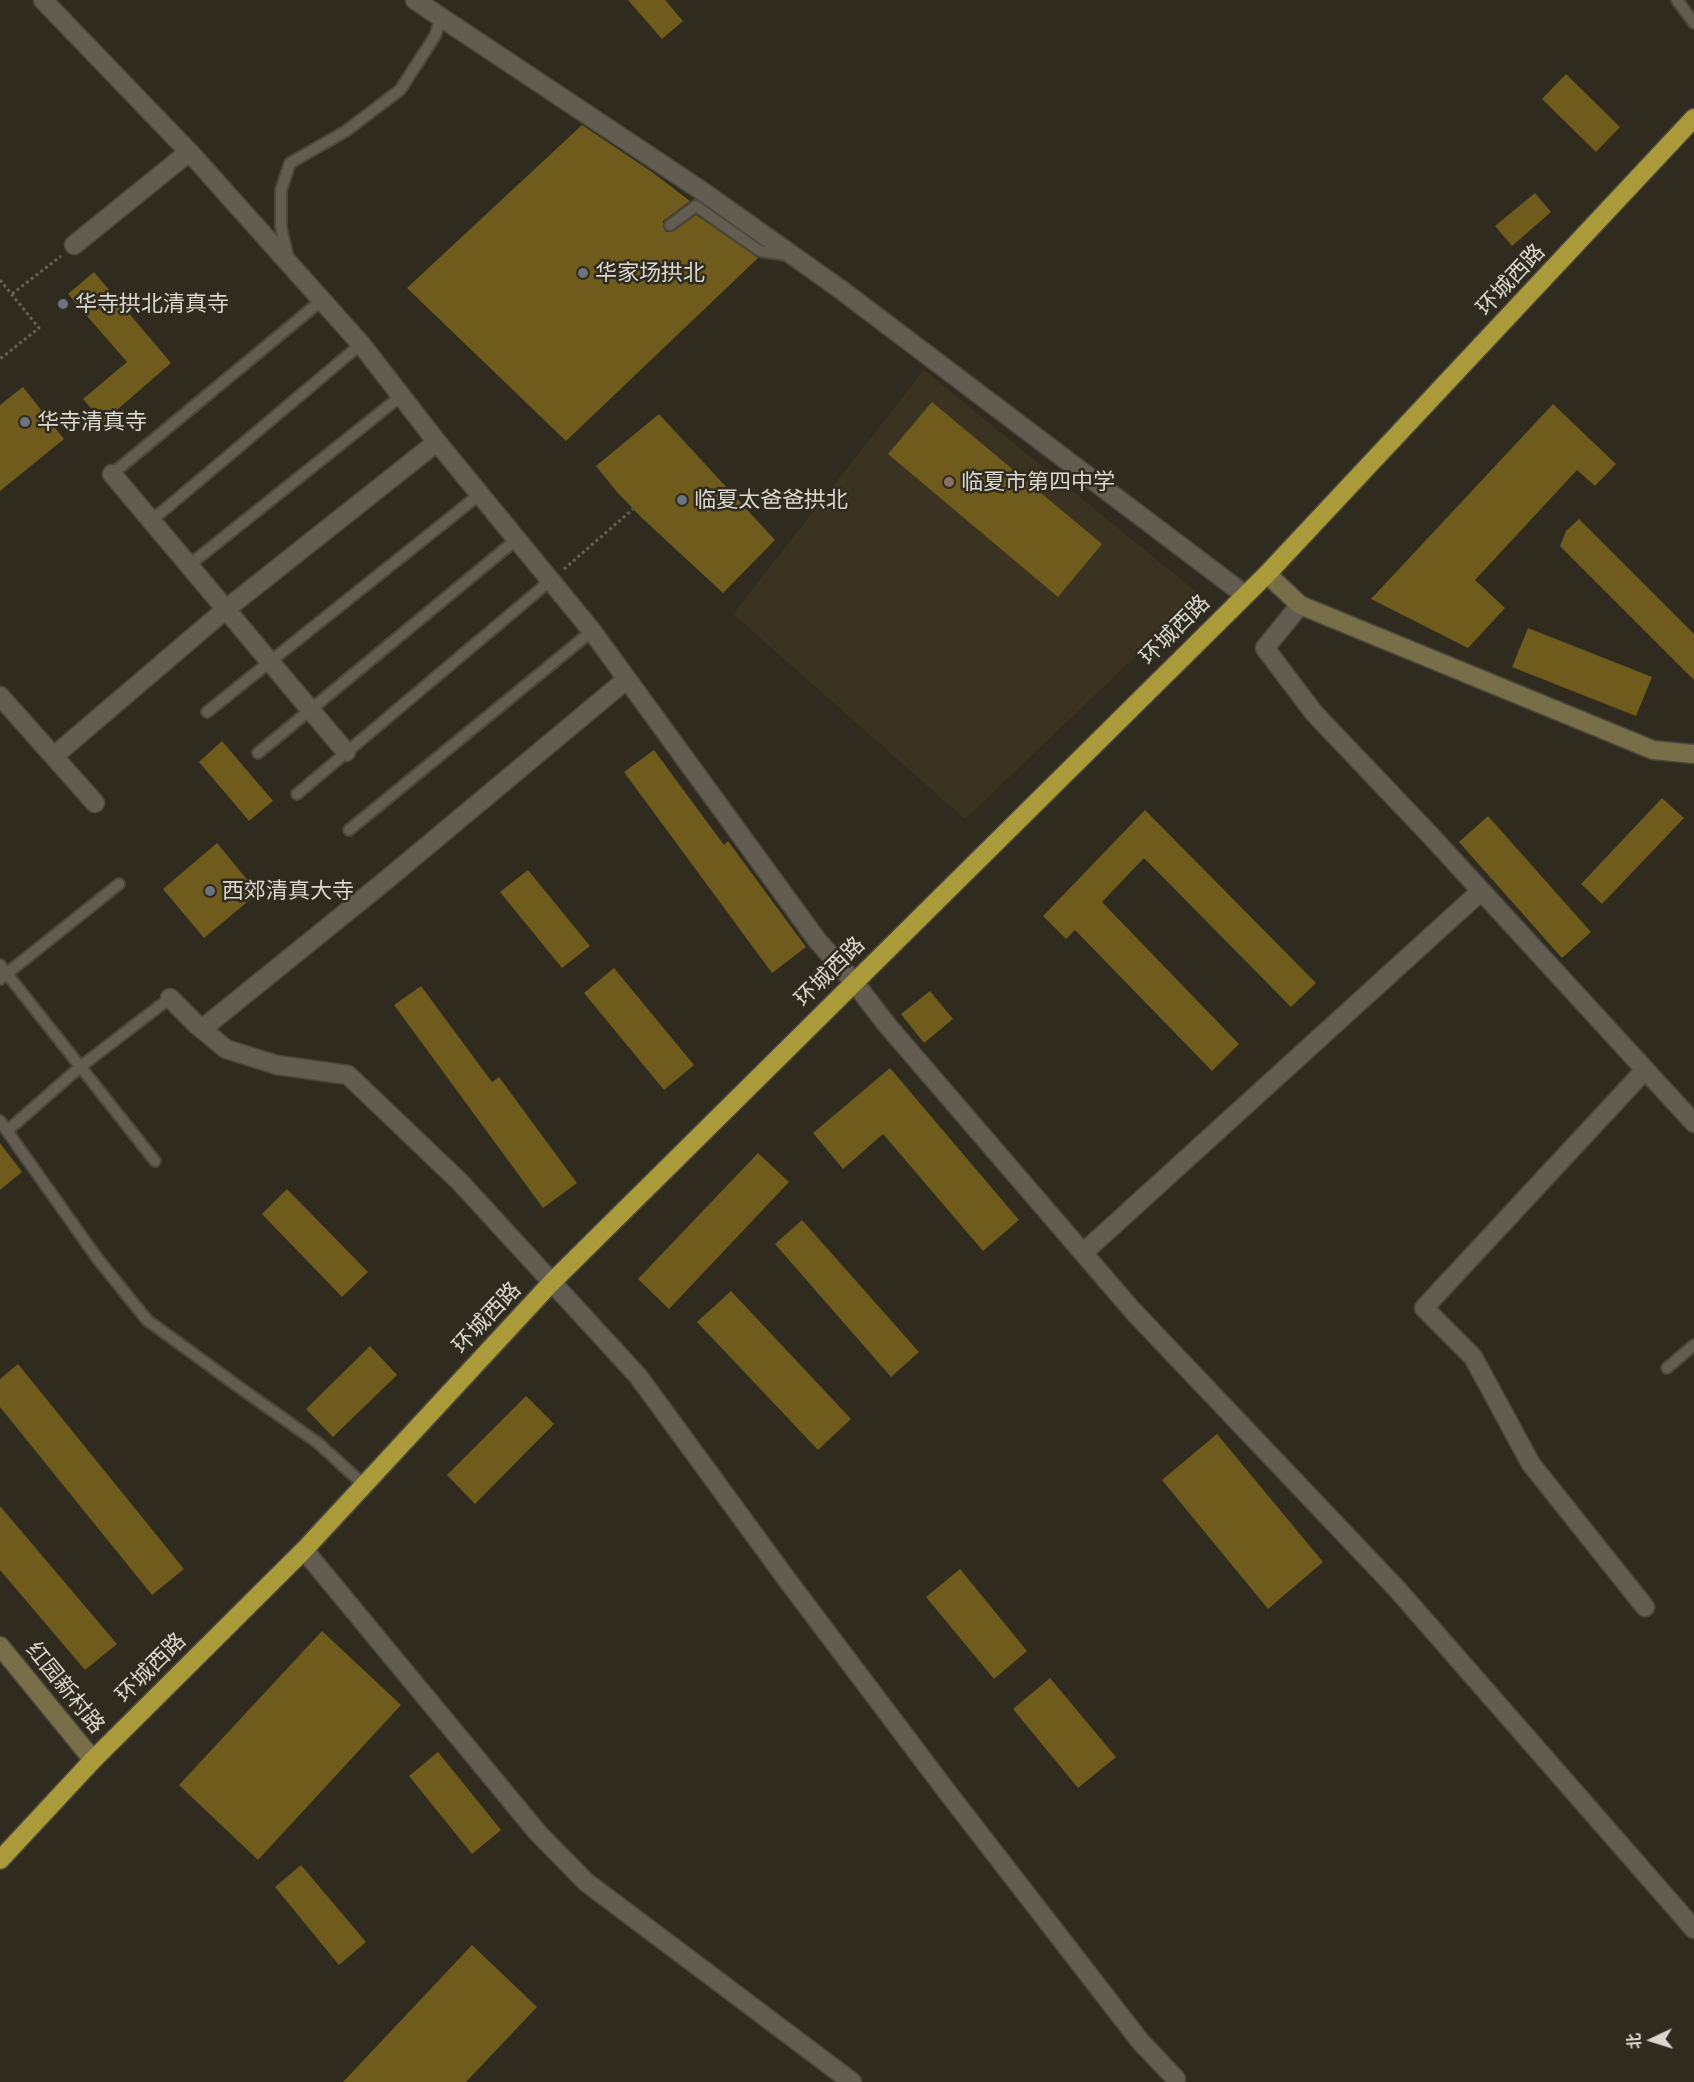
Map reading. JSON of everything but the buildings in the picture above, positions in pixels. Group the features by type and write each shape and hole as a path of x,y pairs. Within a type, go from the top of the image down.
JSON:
{"highway":[{"name":"环城西路","path":"0,1860 93,1760 304,1550 552,1282 1267,574 1694,118"}],"street":[{"path":"43,0 189,152 361,344 437,442 592,631 817,940 854,982 887,1025 1133,1311 1396,1589 1694,1929"},
{"path":"415,0 702,191 793,255 1245,595"},
{"path":"74,245 189,152"},
{"path":"54,756 225,610 437,442"},
{"path":"112,474 346,752"},
{"path":"1267,574 1300,605 1653,750 1694,754"},
{"path":"1300,605 1265,648 1314,713 1694,1123"},
{"path":"202,1029 385,881 627,679"},
{"path":"0,696 95,802"},
{"path":"1083,1253 1481,891"},
{"path":"170,998 226,1049 277,1065 348,1075 459,1181 638,1376 788,1581 941,1784 1140,2041 1176,2079"},
{"path":"1645,1070 1424,1308 1473,1357 1531,1464 1645,1607"},
{"path":"304,1550 538,1833 586,1882 852,2082"},
{"name":"红园新村路","path":"0,1646 93,1760"}],"lane":[{"path":"1677,0 1694,23"},
{"path":"290,264 281,227 281,190 290,163 346,131 400,90 435,36 441,17"},
{"path":"670,225 696,206 760,251 793,255"},
{"path":"112,474 322,300"},
{"path":"151,521 361,344"},
{"path":"188,566 401,396"},
{"path":"207,712 480,494"},
{"path":"258,753 517,539"},
{"path":"297,794 551,580"},
{"path":"349,830 592,631"},
{"path":"119,884 2,972 155,1161"},
{"path":"7,1131 80,1067 170,998"},
{"path":"0,1121 97,1258 147,1320 318,1443 364,1485"},
{"path":"1667,1368 1694,1345"}],"path":[{"path":"12,294 74,245"},
{"path":"0,280 39,328 0,359"},
{"path":"551,580 633,509"}],"shaded area":[{"name":"临夏市第四中学","path":"924,370 1200,595 965,819 733,614"}],"place":[{"name":"华家场拱北","path":"583,273"},
{"name":"华寺拱北清真寺","path":"63,304"},
{"name":"华寺清真寺","path":"25,422"},
{"name":"临夏市第四中学","path":"949,482"},
{"name":"临夏太爸爸拱北","path":"682,500"},
{"name":"西郊清真大寺","path":"210,891"}]}
